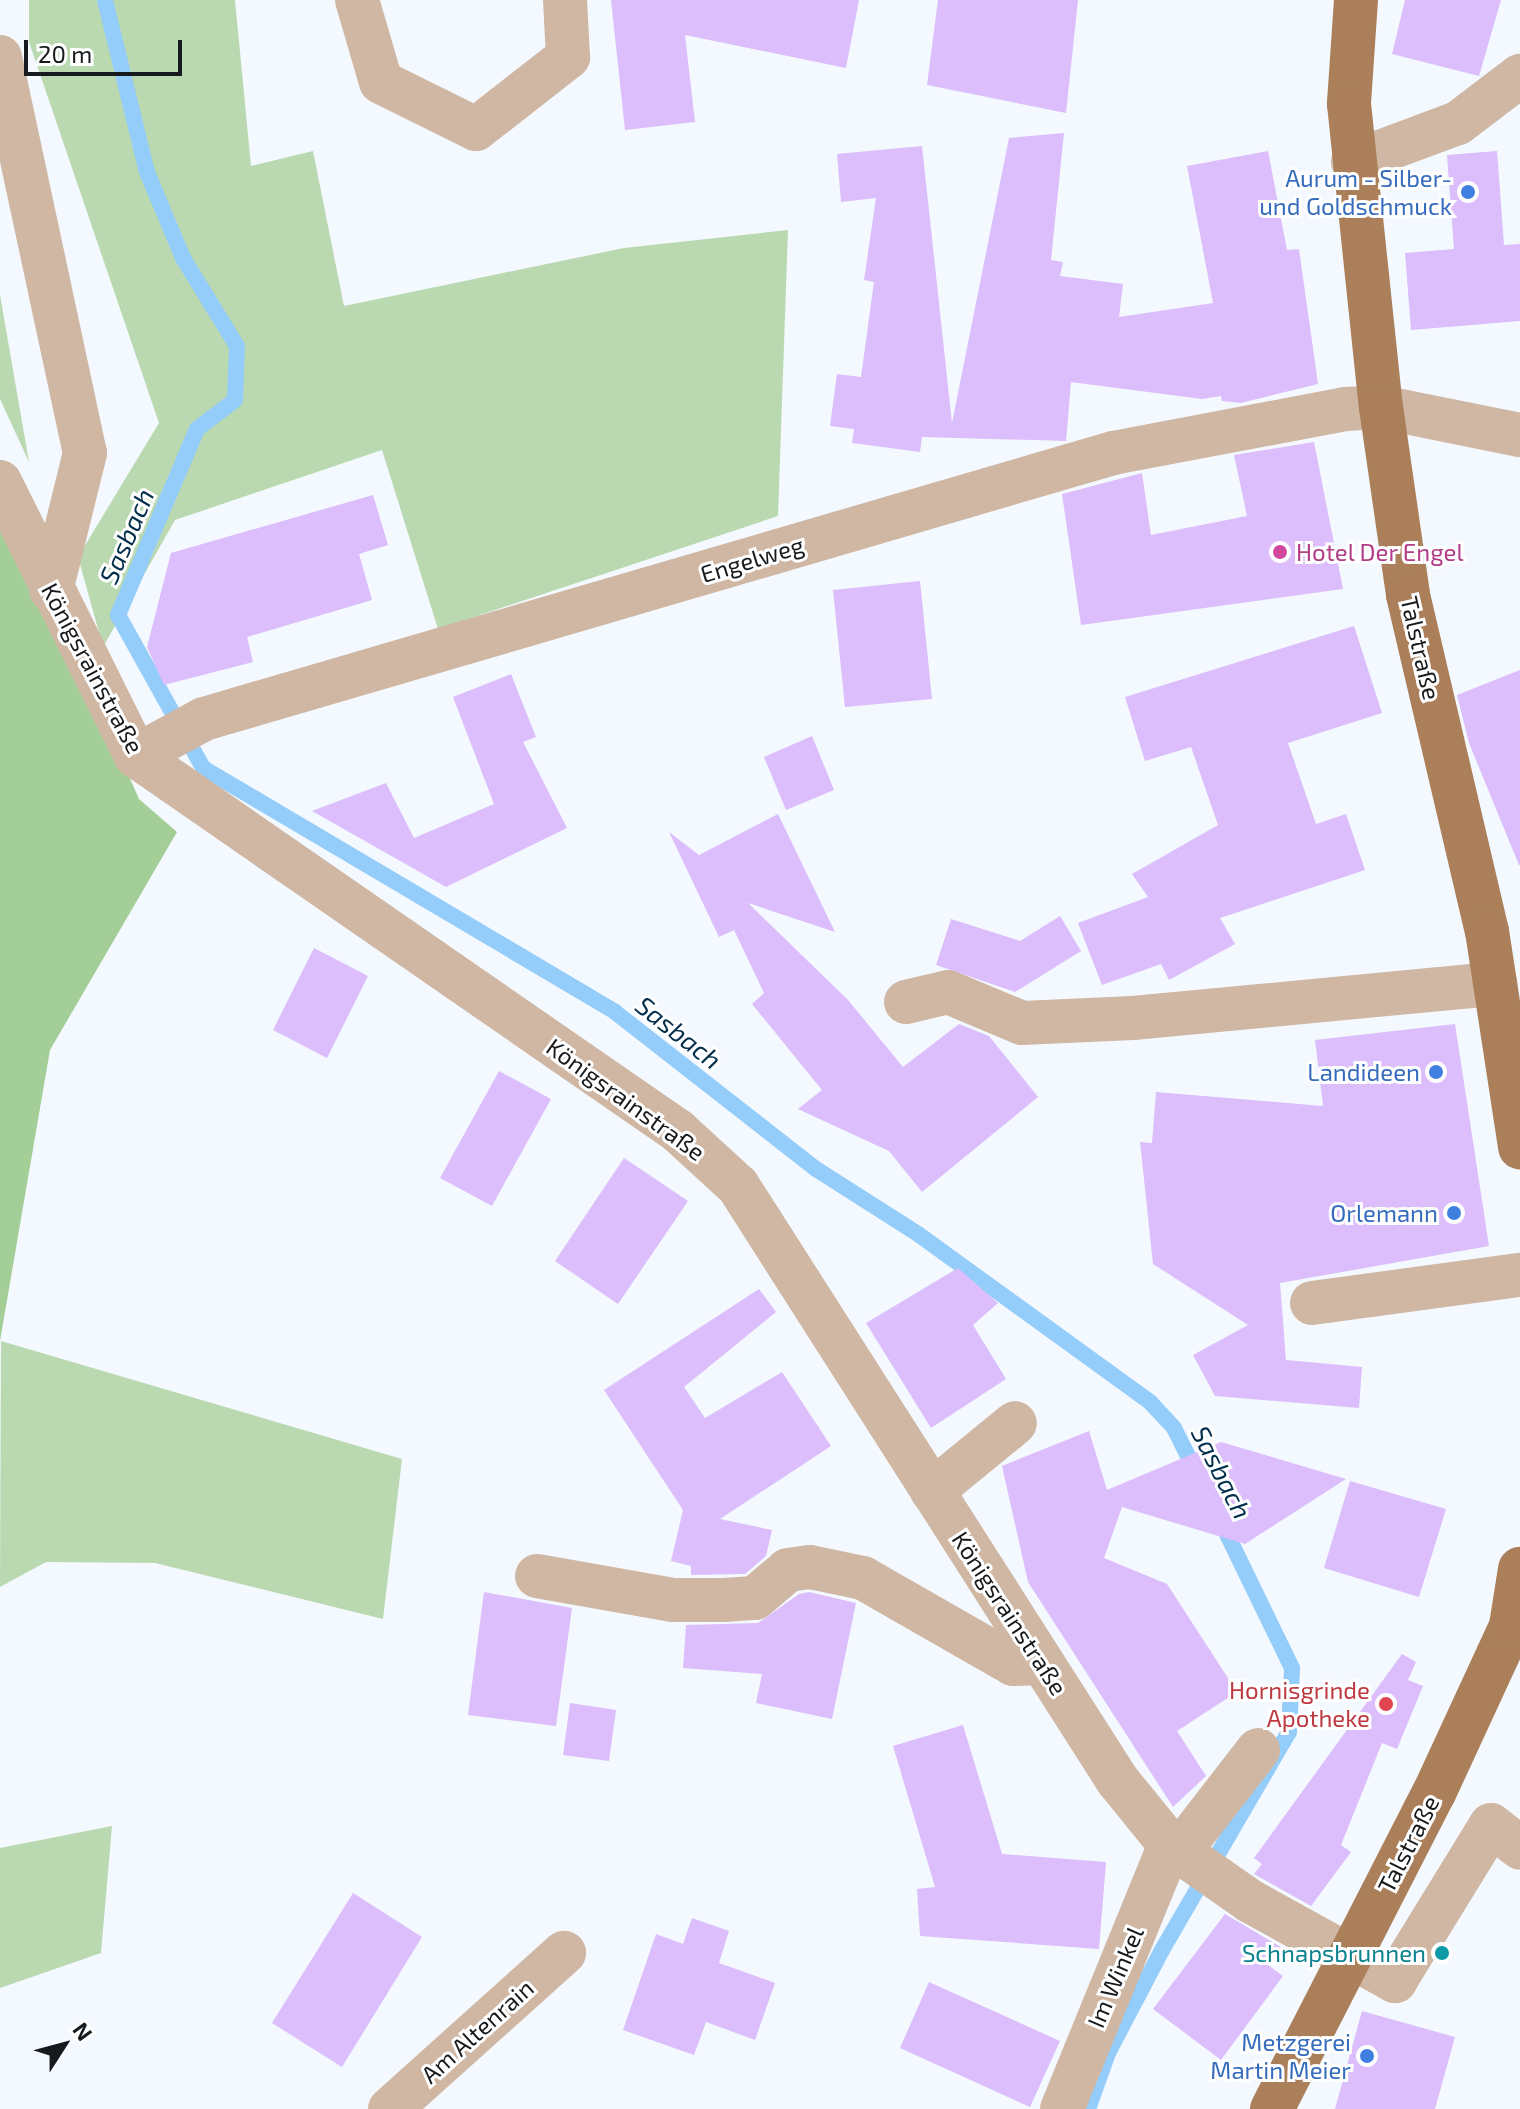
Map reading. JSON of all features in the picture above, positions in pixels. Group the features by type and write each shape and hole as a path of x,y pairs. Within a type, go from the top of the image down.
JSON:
{"main road":[{"name":"Talstraße","path":"1356,0 1349,104 1381,407 1408,595 1495,984 1520,1147"},
{"name":"Talstraße","path":"1272,2109 1352,1958 1511,1626 1520,1569"}],"street":[{"path":"357,0 381,82 476,129 568,57 565,0"},
{"path":"0,57 85,453 51,590"},
{"path":"1353,162 1458,123 1520,76"},
{"name":"Engelweg","path":"136,756 204,719 1113,453 1345,409 1381,407 1520,435"},
{"name":"Königsrainstraße","path":"0,482 136,756 698,1149 738,1186 1118,1781 1181,1854 1250,1901 1395,1981 1491,1825 1520,1848"},
{"path":"906,1002 948,992 1022,1023 1133,1018 1495,984"},
{"path":"1312,1303 1520,1275"},
{"path":"932,1491 1015,1423"},
{"path":"537,1576 673,1600 724,1600 755,1598 788,1570 810,1567 863,1578 1013,1664 1042,1663"},
{"name":"Im Winkel","path":"1062,2109 1181,1854 1258,1750"},
{"name":"Am Altenrain","path":"390,2109 564,1953"}],"green space":[{"path":"29,0 235,0 251,166 313,151 344,306 624,248 788,230 778,516 438,629 382,450 175,520 103,647 78,557 159,423 29,42"},
{"path":"0,295 29,462 0,399"},
{"path":"0,510 86,678 139,799 177,832 50,1050 0,1341"},
{"path":"1,1341 402,1459 383,1619 155,1563 46,1562 0,1587"},
{"path":"112,1826 101,1953 0,1988 0,1848"}],"building":[{"path":"611,0 859,0 846,68 685,35 695,122 625,130"},
{"path":"938,0 1078,0 1066,113 927,85"},
{"path":"1405,0 1501,0 1479,76 1392,54"},
{"path":"1064,133 1051,260 1063,262 1060,276 1123,284 1119,317 1213,303 1187,166 1268,151 1287,250 1299,249 1318,384 1241,403 1222,401 1221,396 1202,399 1071,382 1066,441 922,437 920,452 852,443 854,429 830,426 837,374 861,377 874,282 864,280 876,198 841,202 837,154 922,146 952,423 1009,138"},
{"path":"1497,151 1504,245 1520,244 1520,321 1411,330 1405,253 1454,249 1447,155"},
{"path":"1314,442 1343,589 1081,625 1062,494 1142,473 1151,535 1247,516 1234,455"},
{"path":"373,495 388,545 359,554 372,600 247,637 253,662 164,685 147,647 171,553"},
{"path":"920,581 932,699 845,707 833,590"},
{"path":"1354,626 1382,713 1288,743 1316,824 1346,814 1365,870 1220,918 1235,944 1169,980 1161,964 1102,985 1078,923 1148,897 1132,874 1218,825 1191,747 1145,761 1125,697"},
{"path":"1520,670 1519,865 1469,743 1457,695"},
{"path":"511,674 536,737 523,742 567,828 446,887 312,811 386,783 414,838 494,804 453,697"},
{"path":"812,736 834,790 786,810 764,757"},
{"path":"778,814 835,932 748,903 848,1000 903,1067 959,1024 989,1036 1038,1097 922,1192 889,1151 798,1109 822,1090 752,1004 764,993 734,930 719,937 669,832 699,855"},
{"path":"1060,916 1081,951 1015,992 936,965 951,919 1020,941"},
{"path":"314,948 368,976 327,1058 273,1030"},
{"path":"1455,1024 1489,1246 1280,1283 1286,1360 1362,1367 1359,1408 1215,1396 1193,1355 1248,1325 1153,1264 1140,1142 1152,1143 1156,1092 1323,1106 1315,1040"},
{"path":"499,1071 551,1099 492,1206 440,1178"},
{"path":"624,1158 688,1201 618,1304 555,1261"},
{"path":"958,1268 998,1303 973,1325 1006,1379 931,1428 866,1323"},
{"path":"759,1289 776,1312 684,1387 705,1418 782,1372 831,1446 720,1519 772,1530 766,1556 745,1574 691,1575 691,1566 671,1561 683,1510 604,1390"},
{"path":"1089,1431 1107,1490 1221,1442 1346,1479 1245,1544 1122,1507 1104,1558 1167,1584 1237,1692 1177,1731 1206,1776 1173,1807 1028,1582 1002,1466"},
{"path":"1350,1481 1446,1509 1419,1597 1324,1568"},
{"path":"484,1592 572,1608 556,1726 468,1715"},
{"path":"809,1592 856,1603 832,1719 756,1703 762,1674 683,1668 686,1625 758,1623 799,1594"},
{"path":"1402,1654 1416,1662 1408,1680 1423,1686 1397,1749 1382,1743 1341,1845 1351,1852 1311,1906 1254,1874 1262,1864 1254,1858"},
{"path":"570,1703 616,1710 609,1761 563,1755"},
{"path":"963,1725 1002,1854 1106,1862 1099,1949 920,1936 917,1889 935,1887 893,1746"},
{"path":"353,1893 422,1937 342,2067 272,2023"},
{"path":"1225,1914 1281,1947 1268,1965 1283,1976 1221,2060 1153,2009"},
{"path":"692,1918 729,1931 719,1963 775,1983 755,2040 706,2022 694,2055 623,2030 656,1934 683,1944"},
{"path":"929,1982 1060,2041 1030,2107 900,2048"},
{"path":"1362,2011 1455,2037 1435,2109 1335,2109"}],"waterway":[{"name":"Sasbach","path":"105,0 147,172 183,258 237,346 235,400 197,429 118,615 203,768 615,1012 816,1169 918,1234 1150,1402 1174,1428 1196,1472"},
{"name":"Sasbach","path":"1088,2109 1108,2053 1162,1950 1289,1732 1292,1668 1221,1522"}],"place":[{"name":"Aurum - Silber- und Goldschmuck","path":"1468,192"},
{"name":"Hotel Der Engel","path":"1280,552"},
{"name":"Landideen","path":"1436,1072"},
{"name":"Orlemann","path":"1454,1213"},
{"name":"Hornisgrinde Apotheke","path":"1386,1704"},
{"name":"Schnapsbrunnen","path":"1442,1953"},
{"name":"Metzgerei Martin Meier","path":"1367,2056"}]}
